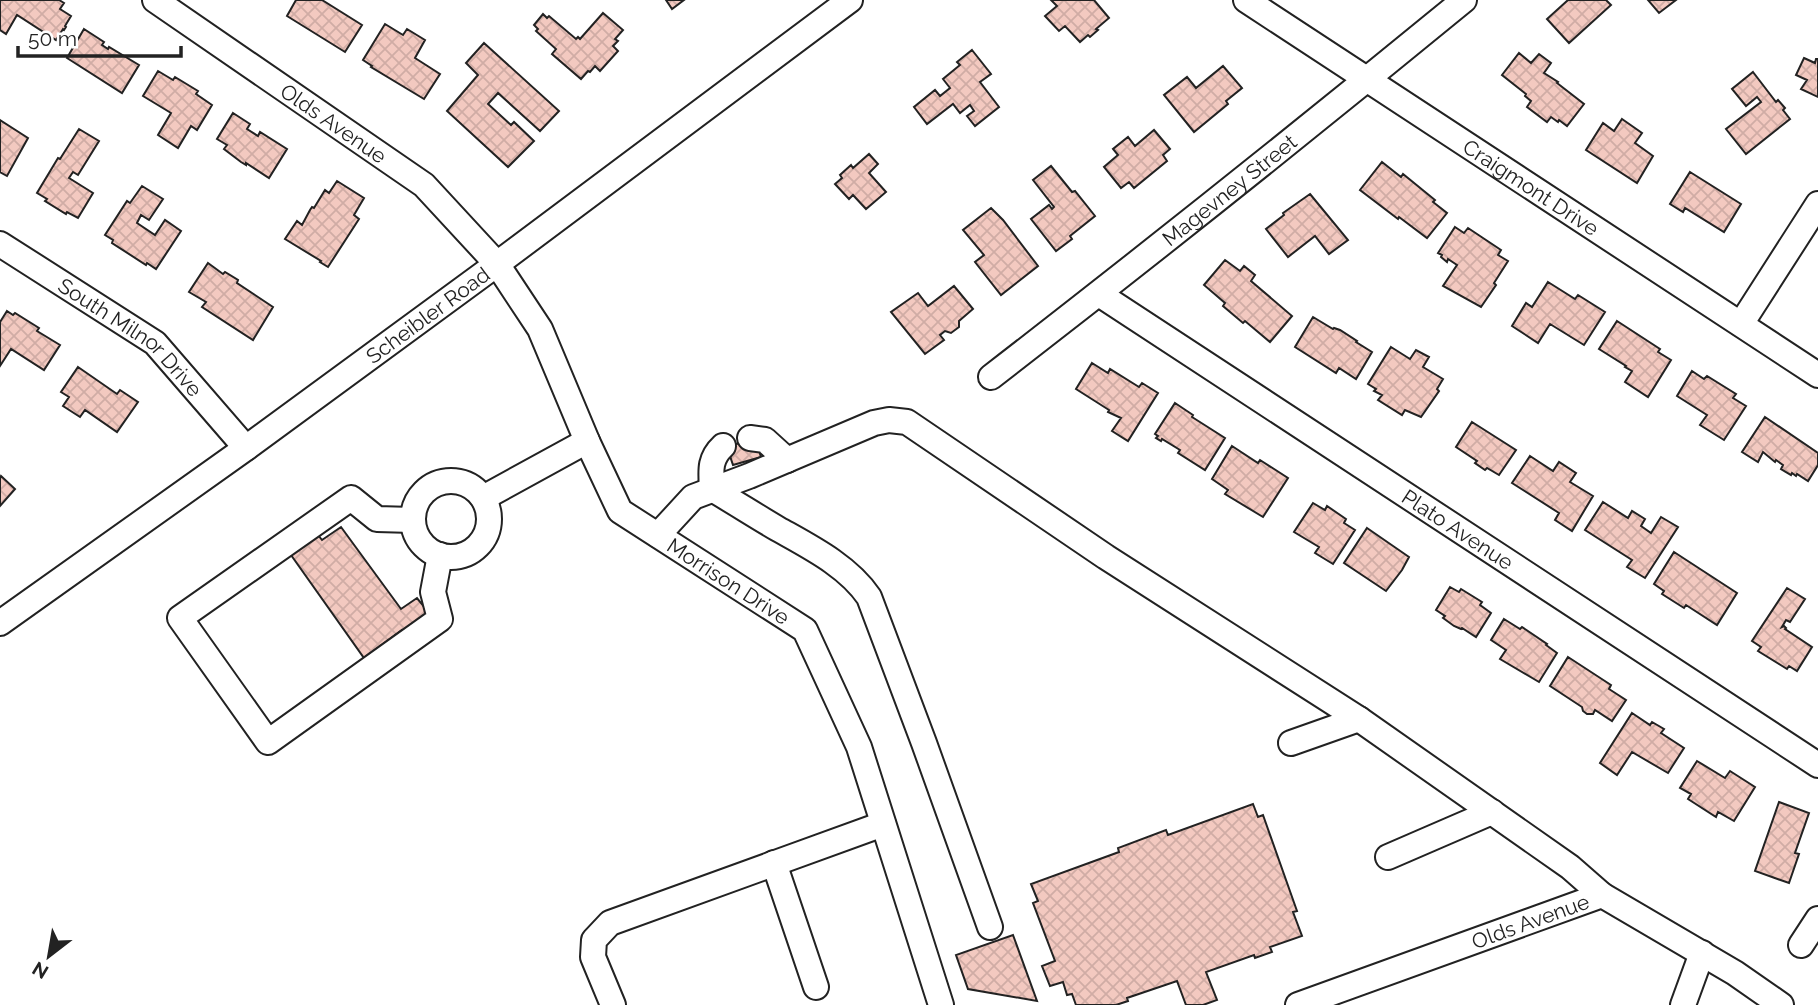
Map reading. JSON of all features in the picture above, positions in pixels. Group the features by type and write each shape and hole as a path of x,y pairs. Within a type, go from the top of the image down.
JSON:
{"street":[{"name":"Olds Avenue","path":"155,0 424,185 497,264"},
{"name":"Scheibler Road","path":"0,623 246,448 850,0"},
{"name":"Craigmont Drive","path":"1246,0 1818,375"},
{"name":"Magevney Street","path":"991,377 1464,0"},
{"path":"1741,324 1818,204"},
{"name":"South Milnor Drive","path":"0,244 155,343 246,448"},
{"name":"Morrison Drive","path":"497,264 540,329 586,441 620,511 806,629 859,747 940,1005"},
{"name":"Plato Avenue","path":"1099,293 1818,765"},
{"path":"658,535 693,497 874,423 889,420 907,422 1106,557 1359,719 1570,867 1602,895"},
{"path":"750,438 765,440 787,460"},
{"path":"483,498 586,441"},
{"path":"712,489 713,457 723,446"},
{"path":"452,481 464,483 475,489 483,498 488,509 487,532 473,550 451,557 429,550 421,542 413,520 420,496 428,488 452,481"},
{"path":"712,489 838,566 860,584 869,597 990,927"},
{"path":"413,520 377,519 351,498 180,618 268,742 440,619 433,592 440,555"},
{"path":"1291,743 1359,719"},
{"path":"1388,857 1492,812"},
{"path":"613,1005 593,957 594,940 610,923 883,824"},
{"path":"774,863 816,988"},
{"name":"Olds Avenue","path":"1298,1005 1602,895 1735,973 1781,1005"},
{"path":"1801,945 1818,919"},
{"path":"1683,1005 1702,953"}],"building":[{"path":"0,0 59,0 64,3 60,9 71,16 56,40 17,15 6,34 0,30"},
{"path":"296,0 322,0 362,25 345,52 287,16"},
{"path":"666,0 684,0 672,9"},
{"path":"1051,0 1094,0 1109,18 1090,37 1088,35 1080,42 1065,26 1059,31 1045,16 1057,6"},
{"path":"1568,0 1606,0 1611,5 1569,43 1547,19"},
{"path":"1648,0 1676,0 1659,13"},
{"path":"603,13 623,30 613,46 618,51 600,71 595,66 581,79 552,54 556,49 536,31 538,29 534,25 543,14 576,39 580,39"},
{"path":"385,24 403,35 407,29 425,40 415,58 440,74 424,99 363,60"},
{"path":"84,29 104,42 102,45 108,49 109,47 139,65 122,93 67,58"},
{"path":"484,43 559,111 540,131 498,93 488,104 511,125 514,122 534,141 508,167 447,111 478,75 466,63"},
{"path":"972,50 991,74 980,82 999,107 975,126 967,116 974,111 970,105 960,113 953,104 927,124 914,107 935,90 940,96 950,88 943,79 960,65 957,62"},
{"path":"1519,53 1531,63 1539,54 1551,63 1544,73 1584,104 1567,126 1551,117 1547,122 1527,107 1531,101 1526,94 1502,75"},
{"path":"1804,58 1815,63 1818,59 1818,97 1801,89 1807,80 1796,75"},
{"path":"1223,66 1242,88 1226,101 1228,104 1194,132 1164,95 1187,77 1196,88"},
{"path":"158,71 173,80 175,77 198,91 196,94 212,105 197,130 191,126 178,148 158,135 171,113 143,96"},
{"path":"1753,72 1776,102 1778,100 1785,108 1783,110 1790,119 1746,154 1726,129 1761,102 1757,97 1746,106 1732,89"},
{"path":"233,113 250,124 247,129 258,136 260,132 287,149 269,178 241,162 224,149 227,145 217,139"},
{"path":"1622,119 1642,133 1635,143 1653,156 1637,183 1586,150 1603,123 1614,131"},
{"path":"0,120 28,138 7,176 0,172"},
{"path":"79,129 99,141 78,175 73,172 69,178 93,193 78,218 67,212 66,214 37,193"},
{"path":"1154,130 1170,149 1163,155 1167,161 1134,188 1129,182 1121,188 1104,167 1118,155 1113,149 1128,137 1135,146"},
{"path":"869,154 878,164 869,173 886,192 866,209 853,195 849,199 835,184 851,165 853,168"},
{"path":"1382,162 1401,177 1403,174 1447,213 1427,238 1360,190"},
{"path":"1051,166 1095,216 1056,251 1031,219 1049,205 1052,209 1054,207 1033,180"},
{"path":"1690,172 1741,204 1724,232 1685,208 1683,212 1670,204"},
{"path":"337,181 364,198 354,215 359,219 328,267 285,239 297,221 302,225 325,190 329,193"},
{"path":"142,186 163,199 149,220 141,215 137,223 155,235 165,220 181,231 156,269 112,243 113,240 105,235 127,201 130,203"},
{"path":"1310,194 1348,240 1329,254 1315,236 1288,257 1266,229"},
{"path":"991,208 1038,266 1001,295 975,262 984,255 963,230"},
{"path":"1455,227 1464,233 1468,228 1501,250 1498,255 1508,261 1481,307 1443,286 1457,265 1448,259 1447,262 1438,253"},
{"path":"1225,260 1240,271 1244,266 1255,275 1251,281 1292,316 1270,342 1223,306 1225,303 1204,285"},
{"path":"208,263 223,274 225,272 238,280 237,283 273,307 253,340 202,307 206,302 189,292"},
{"path":"1548,282 1575,299 1578,295 1605,312 1584,345 1550,324 1538,343 1512,326 1526,303 1532,307"},
{"path":"954,286 973,309 959,321 959,327 951,333 945,331 940,335 944,340 925,354 891,312 918,293 928,306"},
{"path":"7,311 39,328 37,331 60,345 44,370 11,349 0,366 0,322"},
{"path":"1313,317 1333,329 1340,330 1372,352 1356,379 1339,368 1336,373 1295,347"},
{"path":"1617,321 1660,349 1658,352 1671,360 1648,397 1625,382 1632,371 1599,349"},
{"path":"1391,347 1410,359 1416,350 1429,357 1423,367 1443,379 1437,389 1439,391 1421,417 1405,410 1402,415 1378,400 1382,395 1368,384"},
{"path":"1092,363 1108,373 1110,369 1139,387 1142,383 1158,393 1128,441 1112,431 1121,418 1076,389"},
{"path":"78,367 117,394 120,390 138,402 117,432 85,410 80,417 63,406 69,397 61,392"},
{"path":"1692,371 1704,379 1707,376 1736,394 1733,398 1746,406 1724,440 1700,425 1707,415 1677,396"},
{"path":"1175,403 1225,438 1205,470 1178,453 1180,450 1156,438 1158,436 1155,434"},
{"path":"1765,417 1818,453 1818,465 1808,481 1781,469 1783,465 1763,452 1758,462 1742,452"},
{"path":"1472,422 1516,450 1499,475 1487,468 1485,470 1456,447"},
{"path":"755,438 761,457 733,465 727,447"},
{"path":"1232,446 1288,478 1263,517 1225,494 1228,490 1212,479"},
{"path":"1530,456 1553,471 1559,462 1576,473 1570,482 1593,496 1572,531 1555,520 1559,513 1512,483"},
{"path":"1,476 15,489 0,506 0,478"},
{"path":"1603,502 1628,518 1632,511 1645,519 1641,526 1651,533 1661,517 1678,527 1645,578 1627,567 1632,560 1585,530"},
{"path":"1313,503 1325,510 1327,506 1346,519 1344,523 1355,530 1333,564 1315,553 1319,547 1294,532"},
{"path":"341,527 401,609 417,598 430,614 405,634 402,630 364,658 291,555 318,535 322,540"},
{"path":"1367,528 1409,557 1386,591 1344,563"},
{"path":"1674,552 1737,593 1717,625 1686,605 1684,608 1662,594 1664,591 1654,584"},
{"path":"1450,587 1459,592 1461,589 1482,602 1480,605 1491,613 1476,637 1454,626 1436,610"},
{"path":"1787,588 1805,599 1790,622 1786,620 1782,627 1812,647 1797,671 1789,666 1787,669 1758,651 1761,647 1752,641"},
{"path":"1504,619 1520,629 1522,627 1557,653 1539,682 1500,659 1506,650 1491,640"},
{"path":"1568,657 1611,685 1609,689 1626,700 1612,721 1595,710 1593,714 1587,714 1582,707 1550,686"},
{"path":"1632,713 1650,725 1652,722 1664,729 1661,733 1684,748 1668,773 1632,752 1617,775 1600,763"},
{"path":"1697,761 1725,778 1730,771 1755,787 1734,821 1718,812 1716,817 1688,799 1691,794 1680,788"},
{"path":"1779,802 1809,813 1795,853 1799,854 1789,883 1755,871"},
{"path":"1253,804 1258,817 1263,815 1297,911 1293,912 1302,936 1270,947 1272,952 1255,958 1254,955 1206,972 1217,1000 1203,1005 1186,1005 1177,981 1127,998 1128,1001 1116,1005 1076,1005 1072,994 1067,995 1063,982 1050,986 1042,966 1055,961 1033,903 1038,901 1031,884 1119,852 1118,848 1166,830 1168,835"},
{"path":"1013,935 1037,1001 968,989 956,955"}]}
